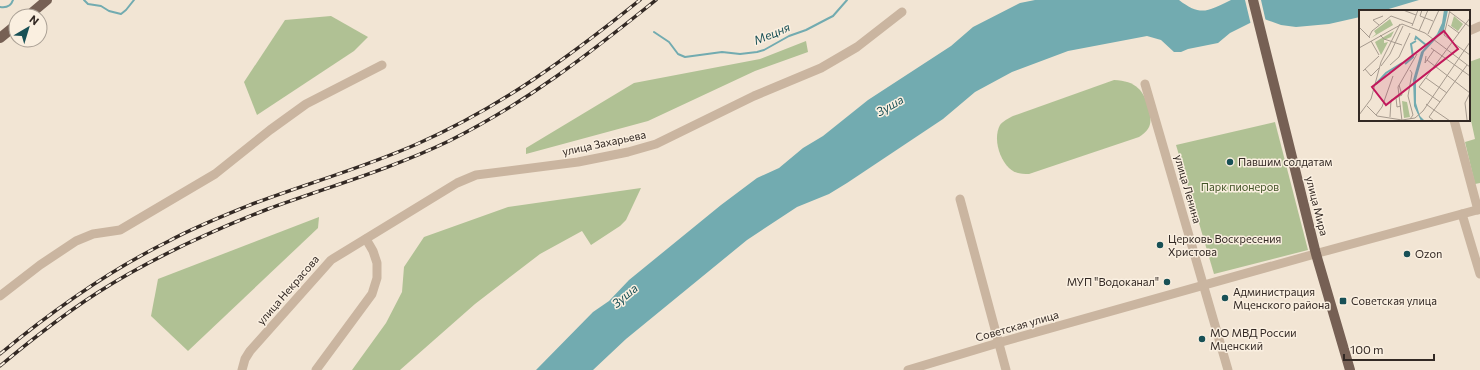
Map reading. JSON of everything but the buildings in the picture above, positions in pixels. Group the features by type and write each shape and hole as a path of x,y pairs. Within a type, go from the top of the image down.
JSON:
{"main road":[{"path":"38,8 47,0"},
{"name":"улица Мира","path":"1253,0 1316,254 1350,370"},
{"path":"0,38 8,32"}],"street":[{"name":"улица Захарьева","path":"366,239 465,178 476,175 578,162 628,152 656,144 754,96 821,68 857,47 902,12"},
{"path":"1470,31 1480,26"},
{"path":"0,296 40,265 76,241 93,234 120,230 215,174 270,130 306,104 382,65"},
{"name":"улица Ленина","path":"1146,84 1228,370"},
{"path":"1454,121 1479,210"},
{"path":"960,199 1006,370"},
{"name":"Советская улица","path":"908,370 998,343 1479,210"},
{"path":"1462,214 1480,274"},
{"name":"улица Некрасова","path":"242,370 245,359 250,351 331,260 366,239"},
{"path":"316,370 372,294 377,278 377,263 373,251 366,239"}],"green space":[{"path":"331,16 368,37 354,51 257,115 244,82 285,20"},
{"path":"806,41 808,52 755,71 648,121 526,154 526,148 634,83 760,59"},
{"path":"1480,58 1480,183 1475,184 1465,142 1475,139 1470,116 1470,62"},
{"path":"1114,80 1128,82 1138,88 1145,97 1149,110 1150,125 1143,134 1139,137 1029,174 1016,173 1005,164 997,142 998,130 1003,122 1013,116"},
{"name":"Парк пионеров","path":"1275,122 1308,250 1214,274 1176,145"},
{"path":"641,188 626,220 620,226 591,245 582,231 540,254 475,304 400,370 352,370 386,323 402,292 404,267 424,237 508,207"},
{"path":"319,217 318,228 188,351 151,316 158,279"}],"water":[{"name":"Зуша","path":"1035,0 1179,0 1193,9 1205,10 1231,0 1419,0 1385,10 1359,10 1359,17 1329,24 1296,27 1281,25 1264,19 1256,20 1230,33 1218,43 1188,49 1181,52 1174,52 1161,40 1147,36 1068,51 1012,72 975,92 943,119 847,183 829,194 797,207 747,240 626,339 593,370 536,370 593,312 609,301 629,280 721,205 757,178 779,168 803,148 823,136 868,100 951,46 973,27 1020,3"}],"pier":[{"path":"1245,0 1261,0 1266,22 1257,22 1251,25"}],"waterway":[{"name":"Мецня","path":"0,7 8,6 13,0"},
{"name":"Мецня","path":"84,0 88,4 101,6 109,11 121,14 134,0"},
{"name":"Мецня","path":"654,32 669,42 678,54 685,57 722,52 740,54 757,52 833,16 847,0"}],"railway":[{"path":"0,354 60,307 102,279 124,265 179,236 250,205 397,153 448,130 477,114 533,80 640,0"},
{"path":"0,366 47,328 84,301 159,258 224,227 268,209 427,151 449,141 504,111 531,94 581,58 656,0"}],"place":[{"name":"Павшим солдатам","path":"1230,162"},
{"name":"Церковь Воскресения Христова","path":"1160,245"},
{"name":"Ozon","path":"1407,254"},
{"name":"МУП \"Водоканал\"","path":"1167,282"},
{"name":"Администрация Мценского района","path":"1225,298"},
{"name":"Советская улица","path":"1343,301"},
{"name":"МО МВД России Мценский","path":"1202,339"}]}
